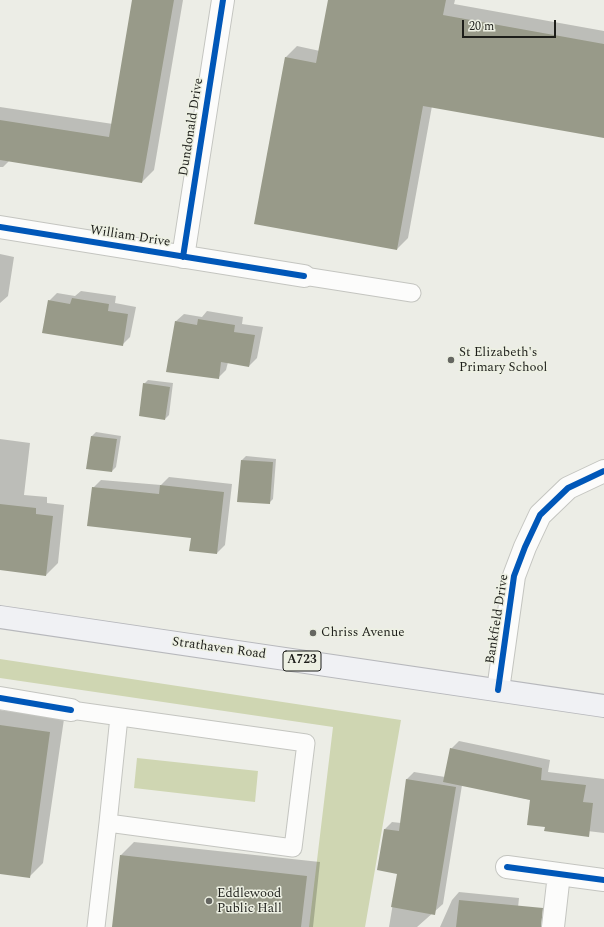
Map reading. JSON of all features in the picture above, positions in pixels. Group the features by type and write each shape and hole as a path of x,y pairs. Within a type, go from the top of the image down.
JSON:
{"main road":[{"name":"Strathaven Road","path":"0,616 604,706"}],"street":[{"name":"Dundonald Drive","path":"183,257 223,0"},
{"name":"William Drive","path":"0,227 304,276"},
{"name":"Bankfield Drive","path":"498,690 514,576 525,547 540,516 568,488 604,471"},
{"path":"0,698 71,710"},
{"path":"508,867 604,880"},
{"path":"553,927 558,874"}],"lane":[{"path":"304,276 412,293"},
{"path":"71,710 306,743 293,848 108,823"},
{"path":"96,927 119,717"}],"green space":[{"path":"0,659 401,720 365,927 309,927 333,727 0,678"},
{"path":"137,758 258,771 255,802 134,788"}],"building":[{"path":"132,0 174,0 142,183 0,160 0,120 109,137"},
{"path":"328,0 446,0 443,15 604,44 604,138 423,106 397,250 254,224 285,57 316,63"},
{"path":"72,298 109,304 108,311 128,314 123,346 42,333 48,300 70,304"},
{"path":"198,319 235,325 234,332 255,335 249,367 221,362 219,379 166,372 175,321 197,325"},
{"path":"143,383 170,387 165,420 139,416"},
{"path":"91,436 117,439 112,472 86,469"},
{"path":"241,460 273,462 270,504 237,502"},
{"path":"160,485 224,492 217,554 189,551 191,538 87,526 92,487 159,494"},
{"path":"0,504 36,508 36,514 53,516 46,576 0,570"},
{"path":"0,725 50,732 30,878 0,874"},
{"path":"450,748 542,768 541,780 586,785 583,802 593,803 589,837 544,831 545,827 527,825 530,800 443,782"},
{"path":"406,779 456,787 435,915 391,907 397,874 377,870 384,829 399,831"},
{"name":"Eddlewood Public Hall","path":"120,855 307,876 301,927 112,927"},
{"path":"459,900 543,908 541,927 456,927"}],"cycle path":[{"path":"183,257 223,0"},
{"path":"0,227 304,276"},
{"path":"498,690 514,576 525,547 540,515 568,488 604,471"},
{"path":"0,698 71,710"},
{"path":"507,867 604,880"}],"place":[{"name":"St Elizabeth's Primary School","path":"451,360"},
{"name":"Chriss Avenue","path":"313,633"},
{"name":"Eddlewood Public Hall","path":"209,901"}]}
